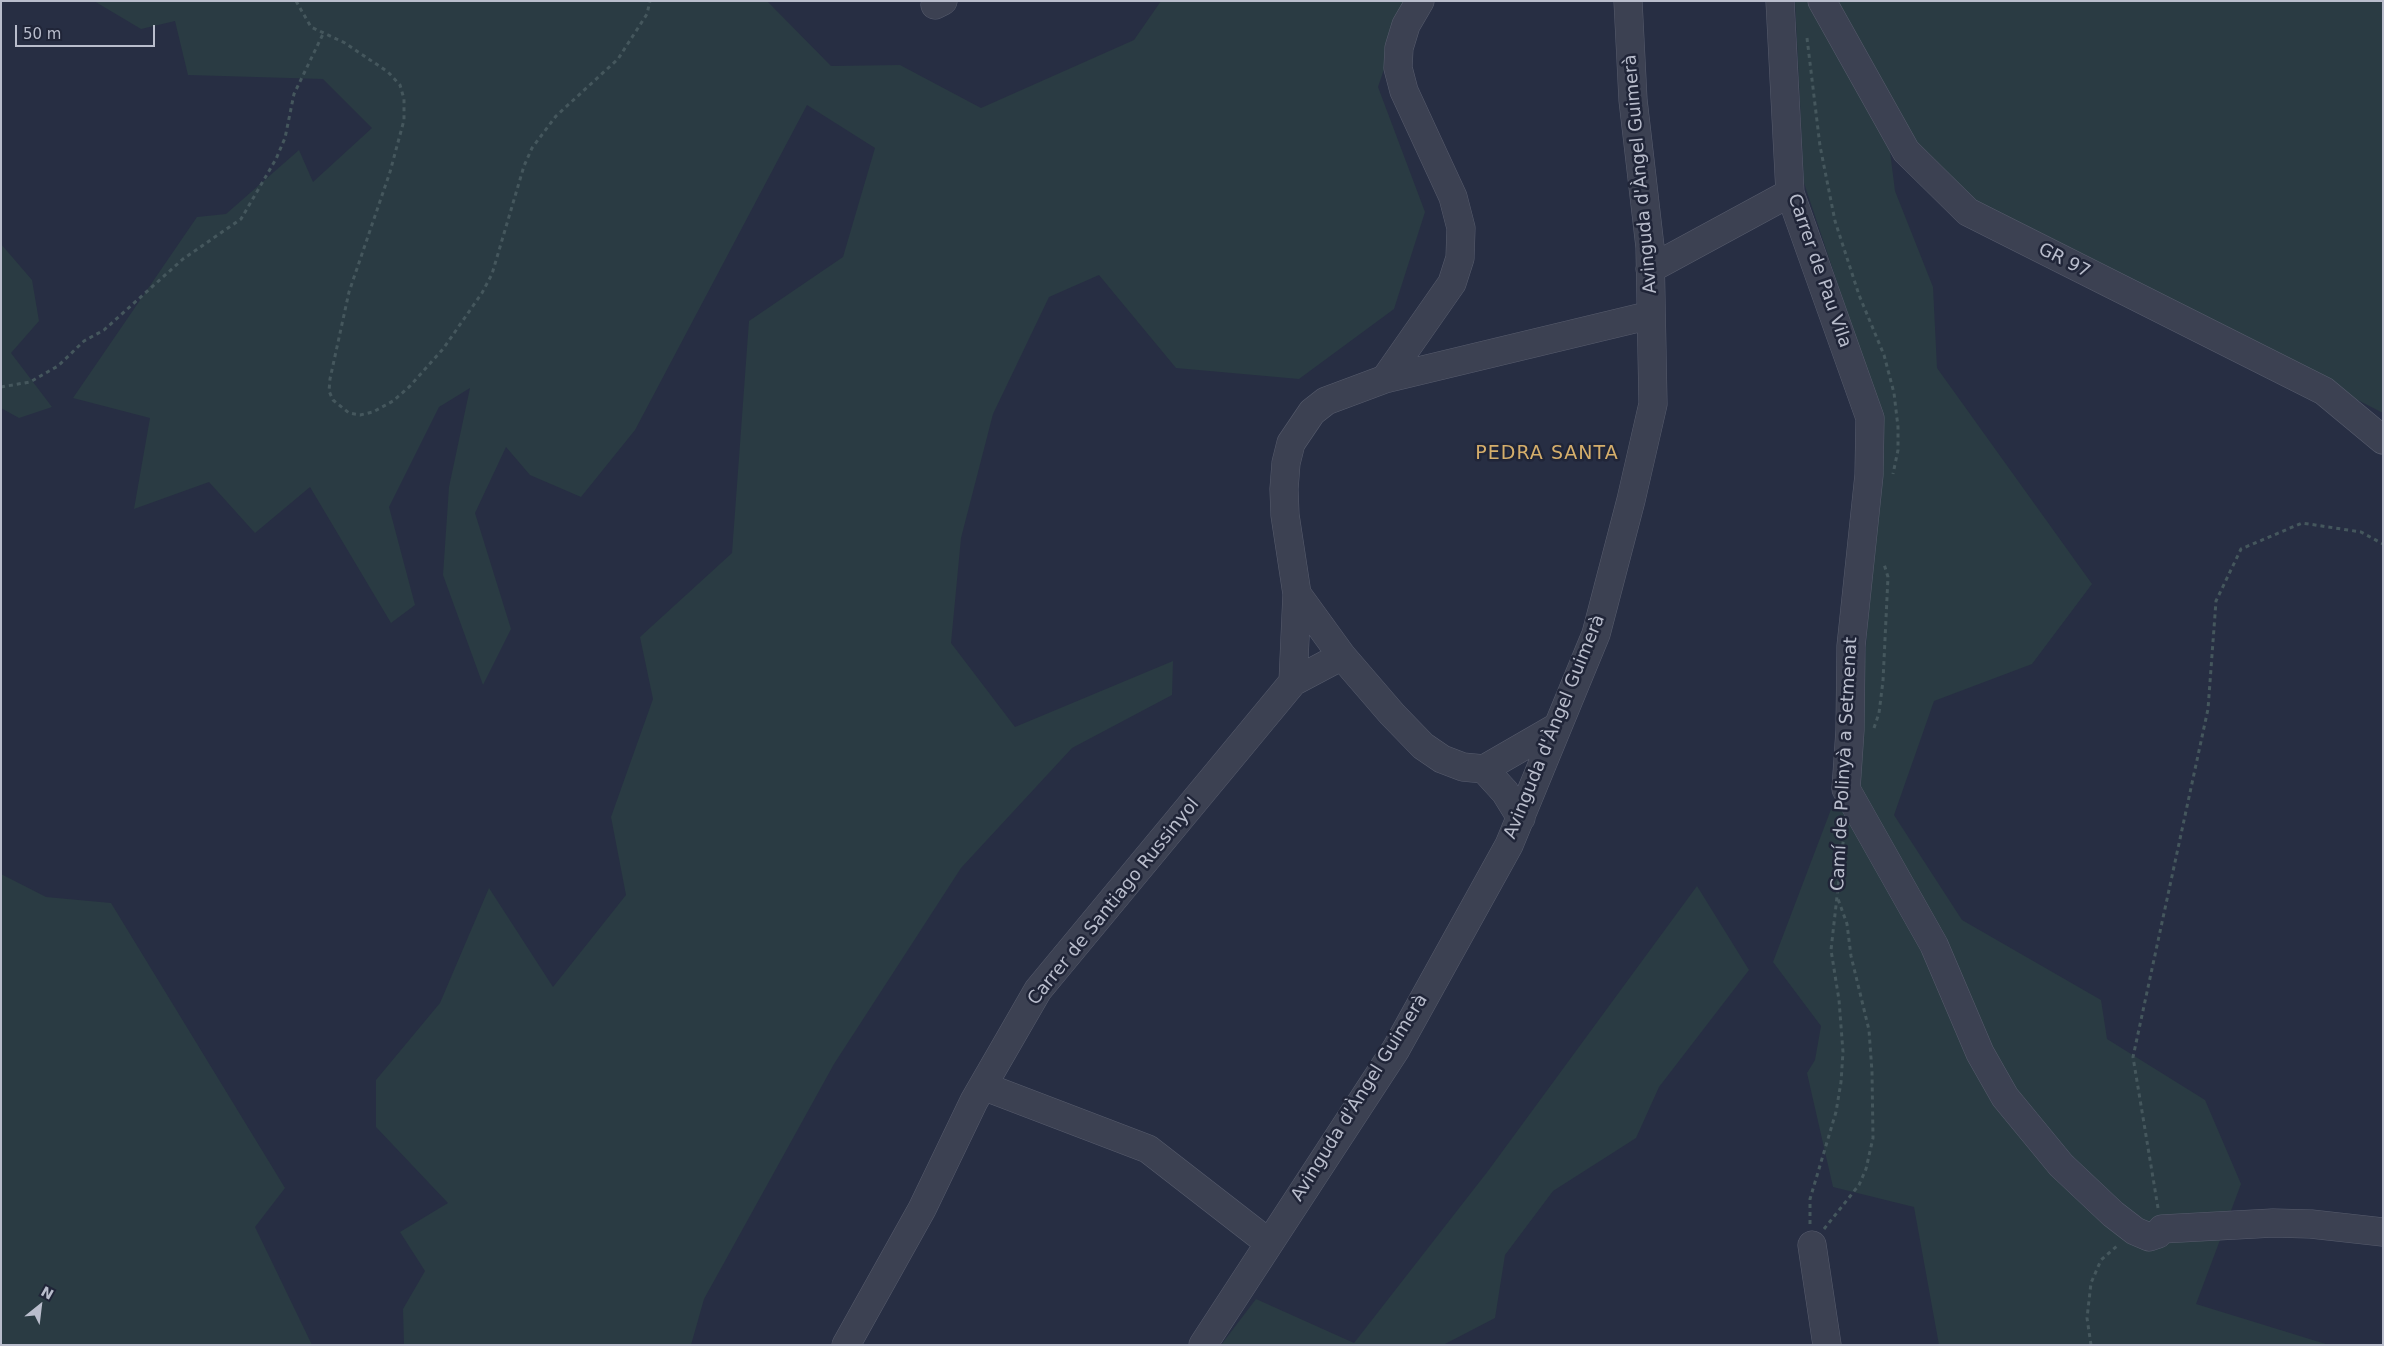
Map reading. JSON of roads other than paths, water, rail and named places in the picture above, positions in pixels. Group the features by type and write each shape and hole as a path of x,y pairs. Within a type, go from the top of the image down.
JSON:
{"street":[{"path":"1385,379 1452,283 1460,258 1461,228 1453,197 1404,91 1398,68 1399,48 1406,25 1420,1"},
{"name":"Avinguda d'Àngel Guimerà","path":"1203,1345 1396,1049 1508,845 1521,818 1556,728 1596,634 1634,491 1653,404 1650,247 1633,100 1628,1"},
{"name":"Carrer de Pau Vila","path":"1780,1 1790,192 1870,418"},
{"name":"GR 97","path":"1822,1 1906,151 1968,212 2324,391 2383,440"},
{"path":"1650,269 1790,192"},
{"path":"1293,682 1297,594 1285,515 1284,488 1286,463 1291,443 1312,412 1326,401 1385,379 1651,315"},
{"name":"Camí de Polinyà a Setmenat","path":"1870,418 1869,475 1852,646 1850,730 1846,789 1934,945 1980,1053 2005,1098 2061,1165 2112,1214 2135,1231 2149,1237 2158,1234 2162,1229 2273,1223 2310,1224 2383,1232"},
{"path":"1297,594 1342,656 1423,746 1453,764 1484,769 1505,792 1521,818"},
{"name":"Carrer de Santiago Russinyol","path":"856,1341 983,1086 1038,990 1293,682 1342,656"},
{"path":"1484,769 1556,728"},
{"path":"983,1086 1148,1149 1269,1243"},
{"path":"1812,1245 1827,1345"}],"district":[{"name":"PEDRA SANTA","path":"1547,454"}]}
